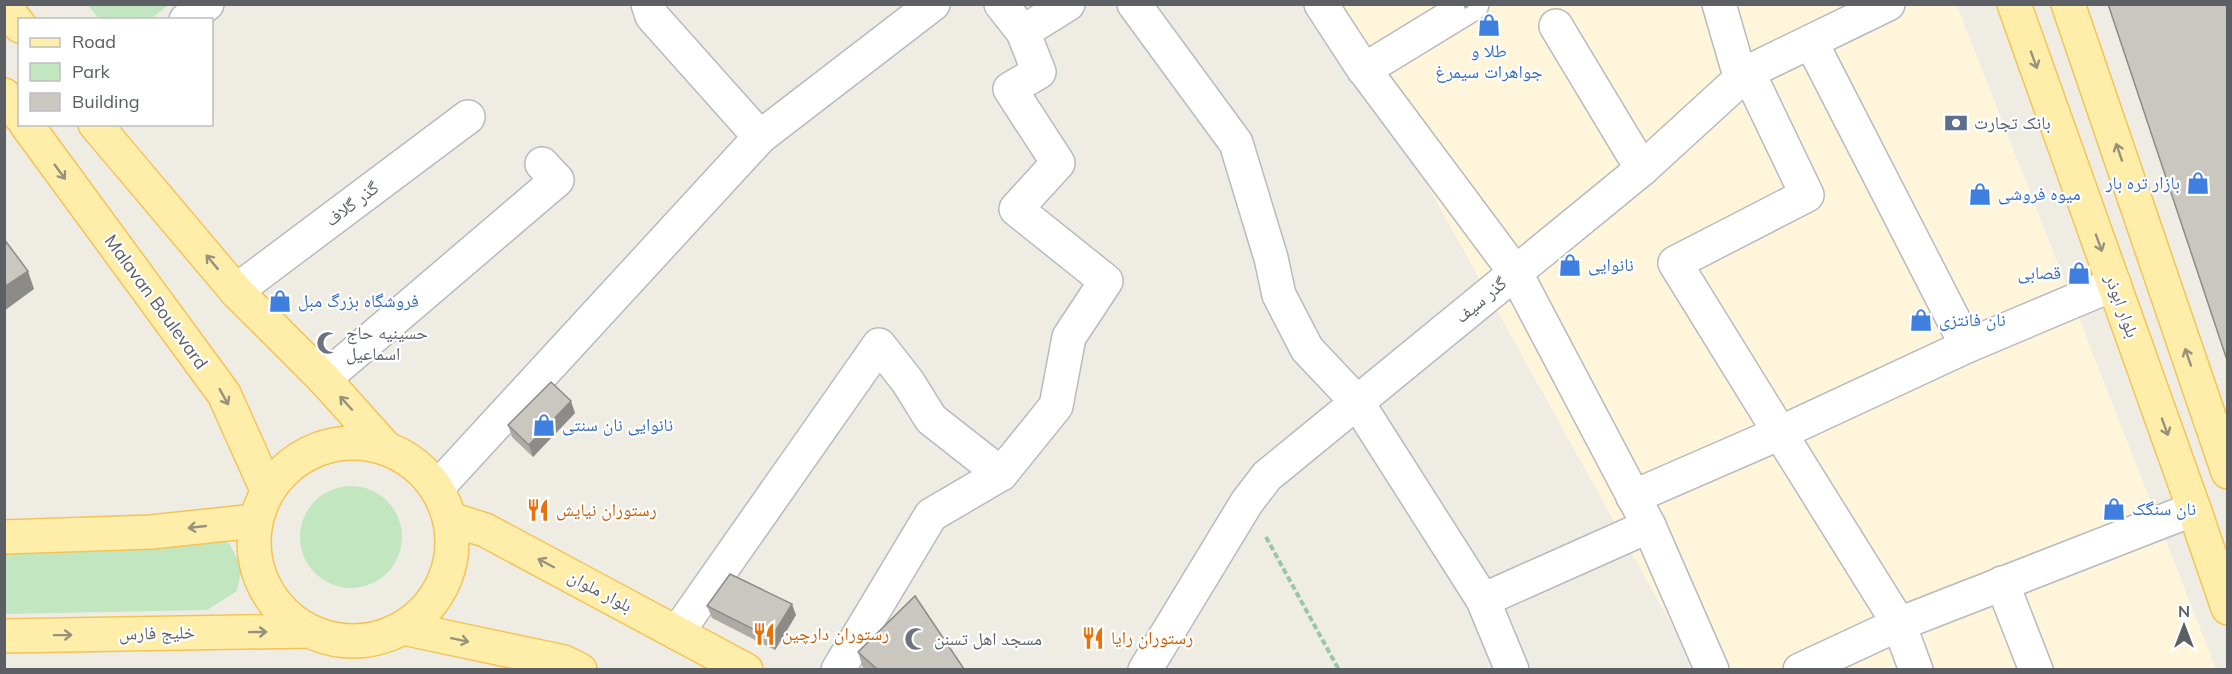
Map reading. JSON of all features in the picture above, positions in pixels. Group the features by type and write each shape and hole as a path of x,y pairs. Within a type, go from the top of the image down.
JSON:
{"main road":[{"name":"بلوار ابوذر","path":"2014,4 2228,608"},
{"path":"2068,4 2228,472"},
{"path":"4,6 18,24"},
{"path":"4,96 18,114"},
{"name":"Malavan Boulevard","path":"27,126 224,394 267,490"},
{"path":"97,126 236,291 324,379 385,447 415,463 437,488 450,519 453,550 445,582 427,608 403,628 372,639 340,640 309,631 282,612 263,585 253,554 255,521 267,490 299,458 341,443 385,447"},
{"name":"بلوار ملوان","path":"450,519 485,530 746,669"},
{"path":"4,537 150,532 255,521"},
{"path":"403,628 564,662 580,669"},
{"name":"خلیج فارس","path":"4,636 309,631"}],"street":[{"path":"189,18 207,4"},
{"path":"648,4 652,16 760,137"},
{"path":"838,669 931,514 1001,474 1056,406 1069,337 1106,281 1016,209 1058,163 1011,89 1039,72 1023,32 1001,4"},
{"path":"1023,32 1068,4"},
{"path":"1134,4 1236,143 1271,258 1279,295 1307,349 1357,402 1483,600 1512,669"},
{"path":"1321,4 1364,70 1515,272 1649,526 1712,669"},
{"path":"1364,70 1472,4"},
{"path":"1719,4 1737,66 1748,72 1807,195 1675,263 1899,624 1916,669"},
{"name":"گذر سیف","path":"1145,669 1247,502 1267,476 1642,169 1748,72 1888,4"},
{"path":"437,488 760,137 919,9"},
{"path":"1556,26 1642,169"},
{"path":"1811,42 1967,346"},
{"name":"گذر گلاف","path":"236,291 468,117"},
{"path":"324,379 557,180 542,164"},
{"path":"1633,497 1780,434 1967,346 2114,284"},
{"path":"678,633 879,345 908,382 931,419 1001,474"},
{"path":"1800,669 1899,624 2194,509"},
{"path":"1483,600 1649,526"},
{"path":"2002,583 2036,669"}],"path":[{"path":"1247,502 1339,669"}],"shaded area":[{"path":"1321,5 1957,5 2216,669 1696,669 1360,64"}],"green space":[{"path":"88,5 169,5 151,18 98,18"},
{"path":"341,486 361,486 380,494 394,508 402,527 399,557 394,566 380,580 361,588 341,588 322,580 308,566 300,547 300,527 308,508 322,494"},
{"path":"200,536 229,543 242,568 237,591 207,610 5,614 4,544"}],"building":[{"name":"بازار تره بار","path":"2108,4 2228,4 2228,363"},
{"path":"4,239 28,271 4,287"},
{"path":"551,382 571,401 529,445 508,425"},
{"name":"رستوران دارچین","path":"730,574 792,604 771,638 707,606"},
{"name":"مسجد اهل تسنن","path":"915,596 964,669 877,669 858,652"}],"place":[{"name":"طلا و جواهرات سیمرغ","path":"1489,25"},
{"name":"بانک تجارت","path":"1956,123"},
{"name":"بازار تره بار","path":"2198,183"},
{"name":"میوه فروشی","path":"1980,194"},
{"name":"نانوایی","path":"1570,265"},
{"name":"قصابی","path":"2079,273"},
{"name":"فروشگاه بزرگ مبل","path":"280,301"},
{"name":"نان فانتزی","path":"1921,320"},
{"name":"حسینیه حاج اسماعیل","path":"328,343"},
{"name":"نانوایی نان سنتی","path":"544,425"},
{"name":"نان سنگک","path":"2114,509"},
{"name":"رستوران نیایش","path":"538,510"},
{"name":"رستوران دارچین","path":"764,634"},
{"name":"رستوران رایا","path":"1093,638"},
{"name":"مسجد اهل تسنن","path":"916,639"}]}
